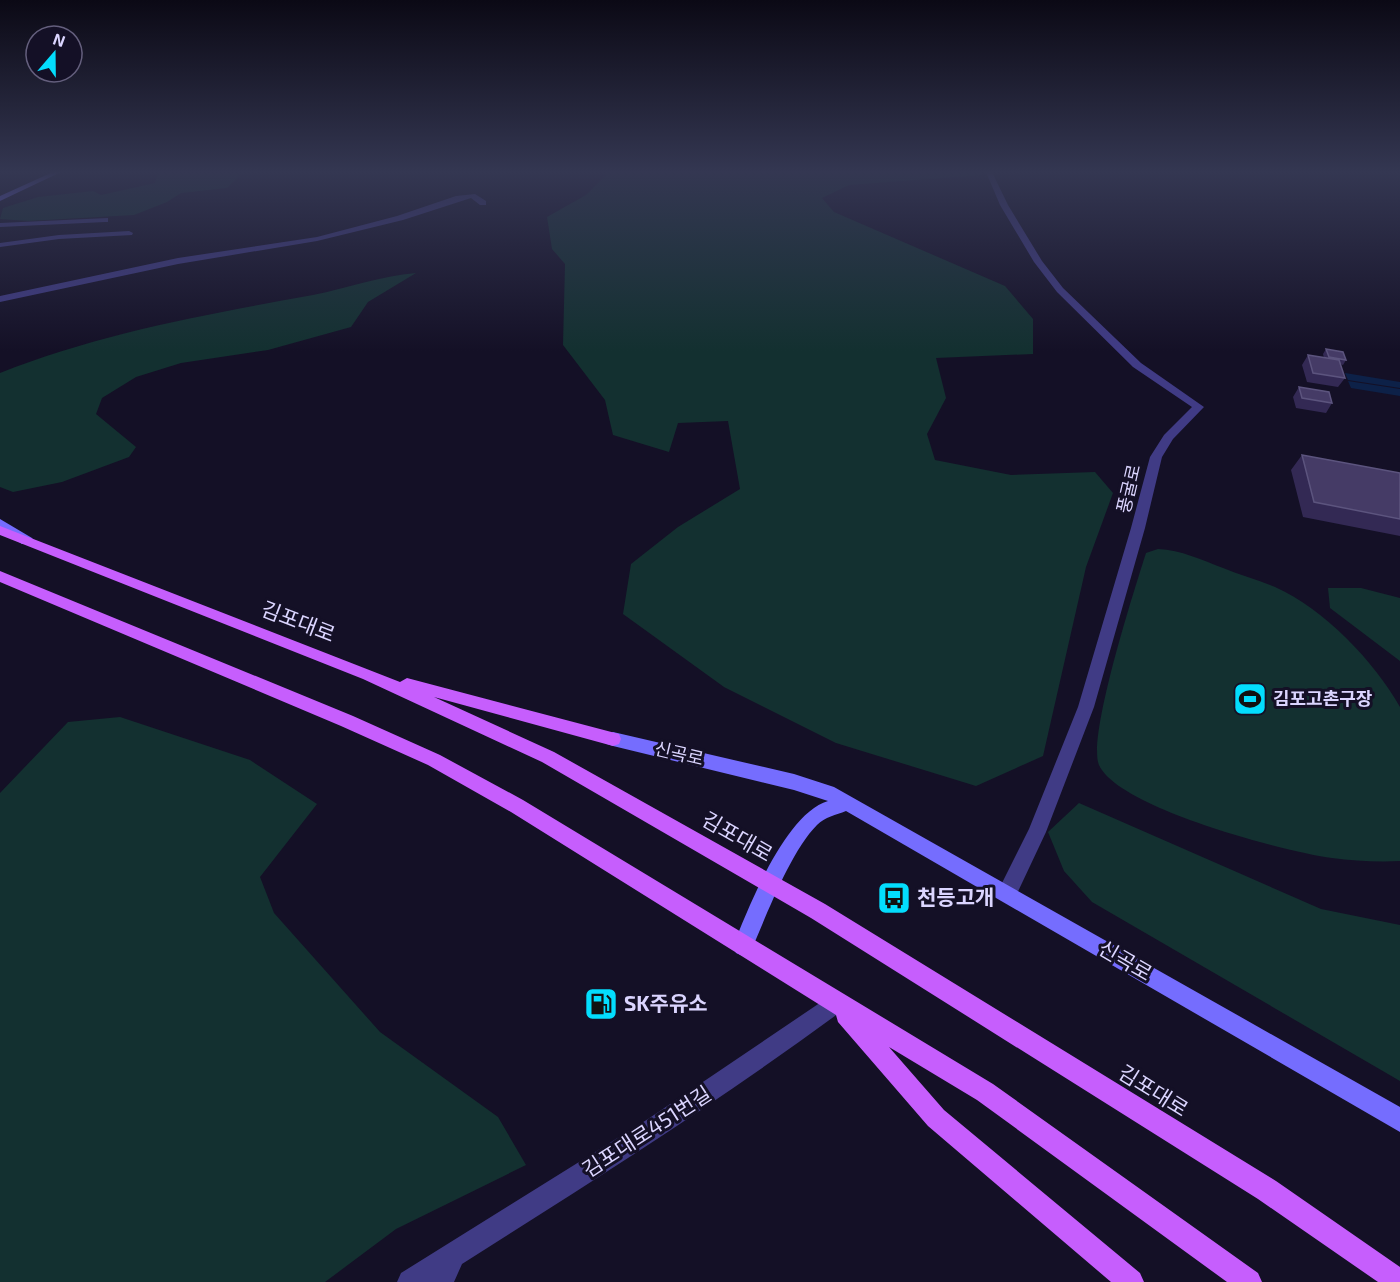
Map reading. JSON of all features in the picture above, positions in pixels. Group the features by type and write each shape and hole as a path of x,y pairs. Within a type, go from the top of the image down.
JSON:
{"main road":[{"name":"김포대로","path":"0,530 369,675 548,757 828,917 1257,1184 1400,1282"},
{"path":"0,576 347,721 434,760 517,806 985,1092 1249,1282"},
{"path":"369,675 613,739"},
{"path":"836,1003 936,1118 1131,1282"}],"street":[{"path":"0,299 178,261 317,239 345,232"},
{"name":"풍굴로","path":"1007,892 1037,831 1086,707 1138,528 1156,457 1168,437 1198,407 1137,365 1060,290 1038,262 1020,232"},
{"path":"0,245 59,237 129,233"},
{"path":"0,523 30,543"},
{"name":"신곡로","path":"613,739 828,792 1007,892 1400,1120"},
{"path":"743,946 770,884 810,819 824,810 848,803"},
{"name":"김포대로451번길","path":"410,1282 656,1127 753,1063 836,1003"},
{"path":"441,1282 454,1253"}],"green space":[{"path":"549,232 880,232 1005,286 1033,319 1033,354 936,358 946,398 927,434 935,460 1011,475 1095,472 1113,493 1086,567 1043,756 976,786 836,743 724,687 623,614 631,564 678,527 740,489 728,421 678,423 669,452 613,435 605,400 563,345 565,264 552,249"},
{"path":"416,273 368,302 351,327 268,350 181,363 136,377 102,398 96,414 136,447 129,457 62,482 13,492 0,487 0,373 76,347 155,326"},
{"name":"김포고촌구장","path":"1158,549 1191,556 1269,584 1293,597 1312,609 1346,638 1376,672 1400,707 1400,861 1349,860 1310,854 1205,825 1137,797 1113,781 1099,765 1097,749 1100,725 1114,662 1146,553"},
{"path":"1328,588 1361,588 1400,598 1400,661 1330,608"},
{"path":"120,717 250,760 317,804 260,877 274,913 380,1032 498,1117 526,1165 396,1229 325,1282 0,1282 0,793 68,722"},
{"path":"1079,803 1321,909 1400,925 1400,1081 1092,902 1064,871 1048,832"}],"water":[{"path":"1345,373 1400,382 1400,388 1348,380"},
{"path":"1348,381 1400,389 1400,396 1351,388"}],"building":[{"path":"1326,349 1343,352 1346,360 1329,357"},
{"path":"1308,355 1339,360 1345,378 1313,373"},
{"path":"1299,387 1329,392 1332,403 1302,398"},
{"path":"1302,455 1400,473 1400,519 1314,502"}],"place":[{"name":"김포고촌구장","path":"1250,699"},
{"name":"천등고개","path":"894,898"},
{"name":"SK주유소","path":"601,1004"}]}
